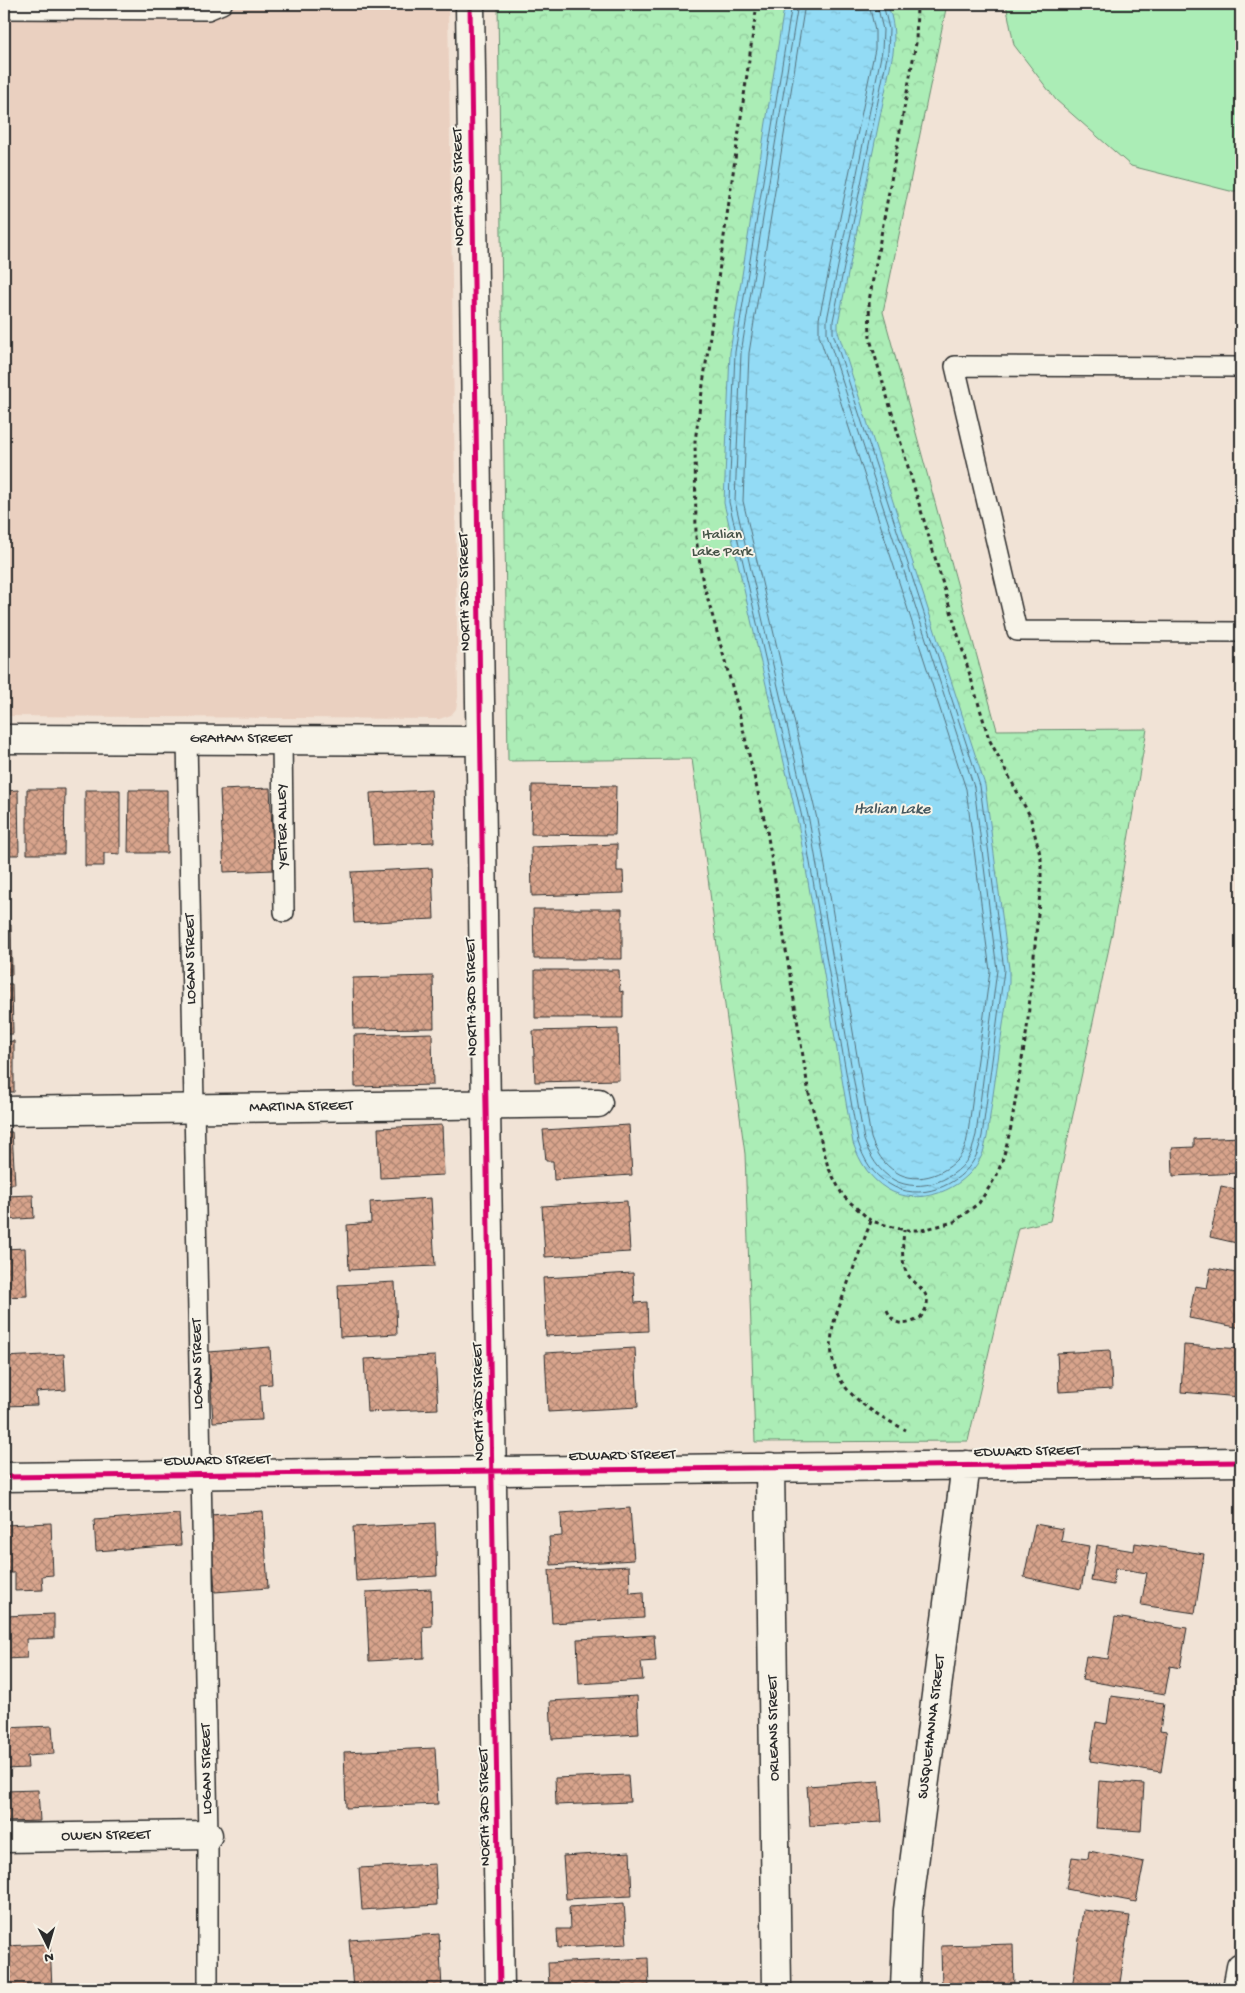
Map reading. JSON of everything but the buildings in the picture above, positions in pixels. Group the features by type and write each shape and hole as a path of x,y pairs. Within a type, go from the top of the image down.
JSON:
{"street":[{"name":"NORTH 3RD STREET","path":"470,4 479,741 487,1104 500,1989"},
{"name":"GRAHAM STREET","path":"4,739 479,741"},
{"name":"MARTINA STREET","path":"4,1111 598,1103"},
{"name":"EDWARD STREET","path":"4,1476 1241,1462"},
{"name":"SUSQUEHANNA STREET","path":"905,1989 908,1910 966,1465"},
{"name":"ORLEANS STREET","path":"770,1466 777,1989"},
{"name":"OWEN STREET","path":"4,1838 208,1835"},
{"path":"1237,1989 1241,1967"}],"lane":[{"path":"4,9 208,10 222,4"},
{"path":"1241,367 955,366 1018,631 1241,632"},
{"name":"LOGAN STREET","path":"187,739 208,1835 208,1989"},
{"name":"YETTER ALLEY","path":"282,740 284,912"}],"path":[{"path":"758,4 696,441 696,538 702,578 738,708 767,831 809,1094 828,1168 843,1196 871,1221 904,1230 922,1230 954,1222 968,1214 979,1203 997,1174 1011,1127 1027,1029 1041,882 1040,858 1035,828 1015,784 989,738 870,339 869,300 916,43 917,4"},
{"path":"871,1221 835,1318 831,1334 830,1351 840,1380 848,1392 869,1410 906,1430"},
{"path":"887,1310 890,1318 897,1323 905,1324 920,1318 926,1304 924,1291 905,1271 903,1252 904,1230"}],"shaded area":[{"path":"4,4 448,4 458,697 456,709 451,715 439,719 4,716"}],"green space":[{"name":"Italian Lake Park","path":"498,4 947,4 883,312 997,730 1147,729 1112,934 1050,1221 1018,1228 968,1441 755,1442 745,1154 692,759 508,761"},
{"path":"1006,4 1241,4 1241,191 1230,191 1131,166 1056,100 1014,45"}],"water":[{"name":"Italian Lake","path":"787,4 887,4 893,22 893,53 838,323 838,332 985,785 1009,969 1009,983 987,1137 982,1154 973,1170 963,1179 939,1193 926,1196 912,1197 899,1194 881,1185 866,1169 853,1143 798,823 724,503 730,352 783,14"}],"cycle path":[{"path":"470,4 500,1989"},
{"path":"4,1477 1241,1462"}]}
